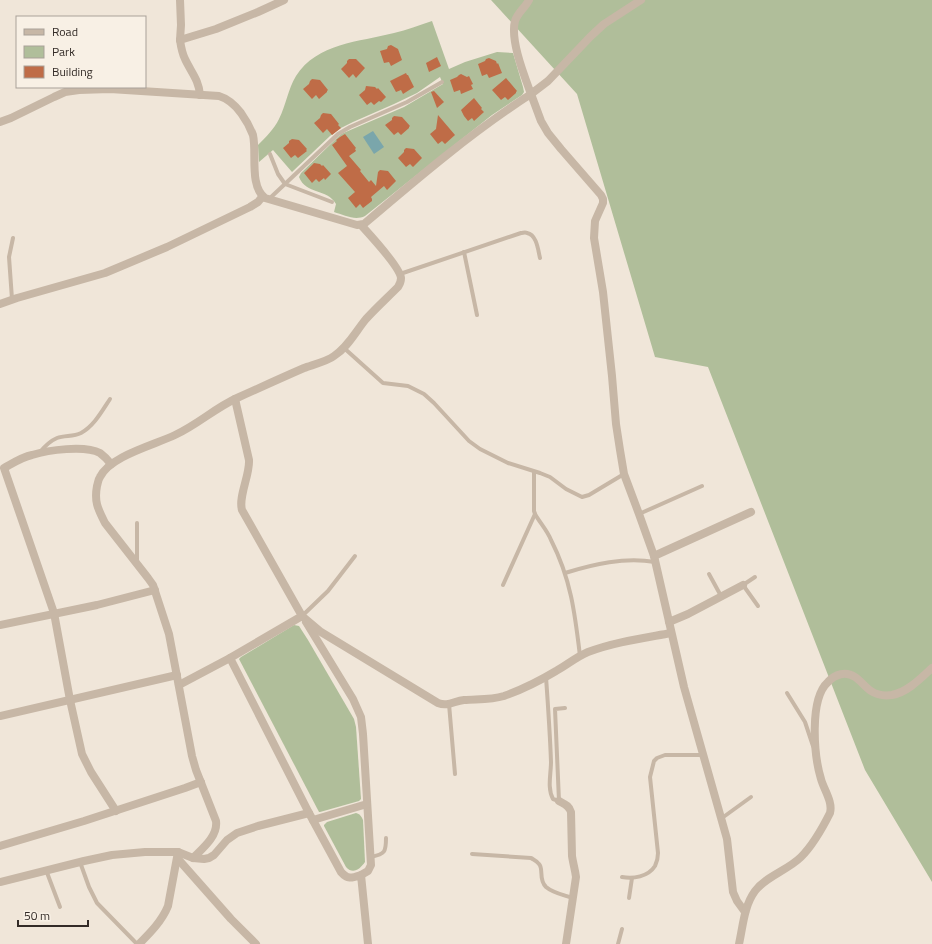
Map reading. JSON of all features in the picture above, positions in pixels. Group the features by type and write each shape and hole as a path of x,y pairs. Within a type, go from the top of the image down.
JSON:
{"street":[{"path":"180,0 182,25 180,40 181,48 185,60 199,87 200,95"},
{"path":"180,40 223,26 284,0"},
{"path":"529,0 518,15 515,22 515,32 521,68 541,121 548,133 603,198 603,203 595,221 594,238 603,292 620,450 624,474 640,514 654,559 684,687 727,839 733,892 737,901 745,912"},
{"path":"0,122 54,96 65,92 79,90 110,89 219,96 226,98 232,103 246,120 250,128 254,145 255,177 258,188 266,198 348,223 361,225 488,123 548,81 604,24 642,0"},
{"path":"0,304 105,273 166,247 250,208 266,198"},
{"path":"193,858 216,830 216,821 192,756 169,634 155,590 148,578 105,523 97,506 96,499 99,477 111,464 142,448 184,430 235,399 292,373 331,358 344,348 366,319 398,287 401,280 400,274 395,265 361,225"},
{"path":"230,658 338,867 344,876 348,878 353,878 365,873 370,869 371,856 361,717 353,699 302,616 242,510 241,503 249,467 249,460 235,399"},
{"path":"111,464 100,454 86,449 54,450 22,458 2,469 54,613 70,700 79,741 85,760 116,811"},
{"path":"654,559 751,512"},
{"path":"669,622 688,614 743,585"},
{"path":"0,624 97,605 155,590"},
{"path":"179,685 230,658 302,616"},
{"path":"302,616 321,632 443,705 463,700 493,699 503,697 546,676 580,656 610,646 671,633"},
{"path":"739,944 747,905 757,888 801,857 812,843 830,813 831,804 822,783 816,752 815,717 824,686 831,679 840,674 850,674 855,676 873,692 882,695 892,695 901,692 915,683 932,668"},
{"path":"0,716 177,675"},
{"path":"0,846 116,811 201,782"},
{"path":"559,801 570,808 571,812 572,856 576,877 566,944"},
{"path":"0,882 80,862 124,853 145,852 204,859 214,856 227,840 247,829 367,804"},
{"path":"138,944 158,923 166,911 178,856"},
{"path":"178,856 231,919 256,944"},
{"path":"361,875 368,944"}],"lane":[{"path":"266,198 285,184 338,134 355,124 407,102 442,82"},
{"path":"270,154 278,174 285,184 332,202"},
{"path":"400,274 521,233 527,233 533,236 540,258"},
{"path":"12,300 9,257 13,238"},
{"path":"464,252 477,316"},
{"path":"344,348 382,383 408,386 424,394 469,441 480,449 508,463 540,473 582,497 593,493 624,474"},
{"path":"39,453 45,446 57,438 72,436 86,430 110,399"},
{"path":"503,585 535,514 534,472"},
{"path":"640,514 702,486"},
{"path":"535,514 552,540 570,588 580,656"},
{"path":"137,523 137,564"},
{"path":"302,616 328,591 355,556"},
{"path":"565,573 586,566 602,563 635,559 654,559"},
{"path":"709,574 721,596"},
{"path":"755,577 743,585 758,606"},
{"path":"546,676 551,764 550,792 553,799 559,801 555,709 565,708"},
{"path":"787,693 805,722 816,752"},
{"path":"449,704 455,774"},
{"path":"622,877 632,878 639,876 651,870 657,861 658,853 650,777 654,761 660,756 665,755 703,755"},
{"path":"722,818 751,797"},
{"path":"371,856 378,855 384,851 386,848 386,838"},
{"path":"472,854 531,858 540,864 542,882 547,888 554,892 573,898"},
{"path":"80,862 89,888 98,903 138,944"},
{"path":"46,870 60,907"},
{"path":"629,898 632,878"},
{"path":"618,944 622,929"}],"green space":[{"path":"491,0 932,0 932,882 865,770 708,367 655,357 577,94"},
{"path":"432,21 449,69 465,62 497,52 513,53 523,87 524,92 522,95 492,115 365,216 357,218 334,212 336,204 332,199 322,193 306,187 299,177 301,173 341,134 404,107 443,84 440,77 417,93 341,128 330,136 292,172 273,150 259,162 258,145 270,133 277,123 293,81 305,65 327,50 353,42 399,32"},
{"path":"294,625 299,626 308,640 354,719 356,727 361,799 359,801 320,812 239,659"},
{"path":"356,813 360,815 363,820 365,862 359,869 351,871 346,867 324,825 327,822"}],"water":[{"path":"373,131 384,147 374,154 363,137"}],"building":[{"path":"391,45 398,49 402,60 391,66 389,62 384,63 380,51 387,49 388,46"},
{"path":"437,57 441,66 429,72 426,63"},
{"path":"489,58 496,61 497,64 498,63 502,73 489,78 487,74 482,76 478,64"},
{"path":"349,59 356,59 365,68 356,78 353,74 349,78 341,69"},
{"path":"406,73 414,87 403,94 401,90 396,92 390,81"},
{"path":"461,74 467,77 469,76 473,84 471,85 473,89 461,94 460,90 454,92 450,80"},
{"path":"506,78 517,91 508,100 505,97 501,100 492,90"},
{"path":"312,79 320,80 328,90 319,99 316,95 312,99 303,89"},
{"path":"366,86 378,88 386,97 381,102 379,101 374,105 371,102 367,105 359,95 365,90"},
{"path":"434,91 444,102 437,108 431,92"},
{"path":"474,98 484,112 474,121 472,118 468,121 461,110"},
{"path":"323,113 331,114 341,128 332,135 327,129 323,133 314,123"},
{"path":"438,115 455,135 445,144 442,141 438,144 430,134 436,129"},
{"path":"394,116 402,117 410,126 401,135 398,132 394,135 385,125 392,120"},
{"path":"345,134 356,148 356,151 349,156 369,182 371,180 376,186 378,172 380,170 388,171 396,181 387,190 384,186 371,197 372,201 363,208 360,204 356,208 348,198 355,192 338,173 347,166 332,145 337,141 336,140"},
{"path":"292,139 299,140 307,149 307,151 298,158 295,155 291,158 283,148"},
{"path":"406,148 414,149 422,158 413,167 410,164 406,167 398,158"},
{"path":"314,163 323,165 331,174 325,180 324,178 319,182 316,179 312,183 304,173"}]}
